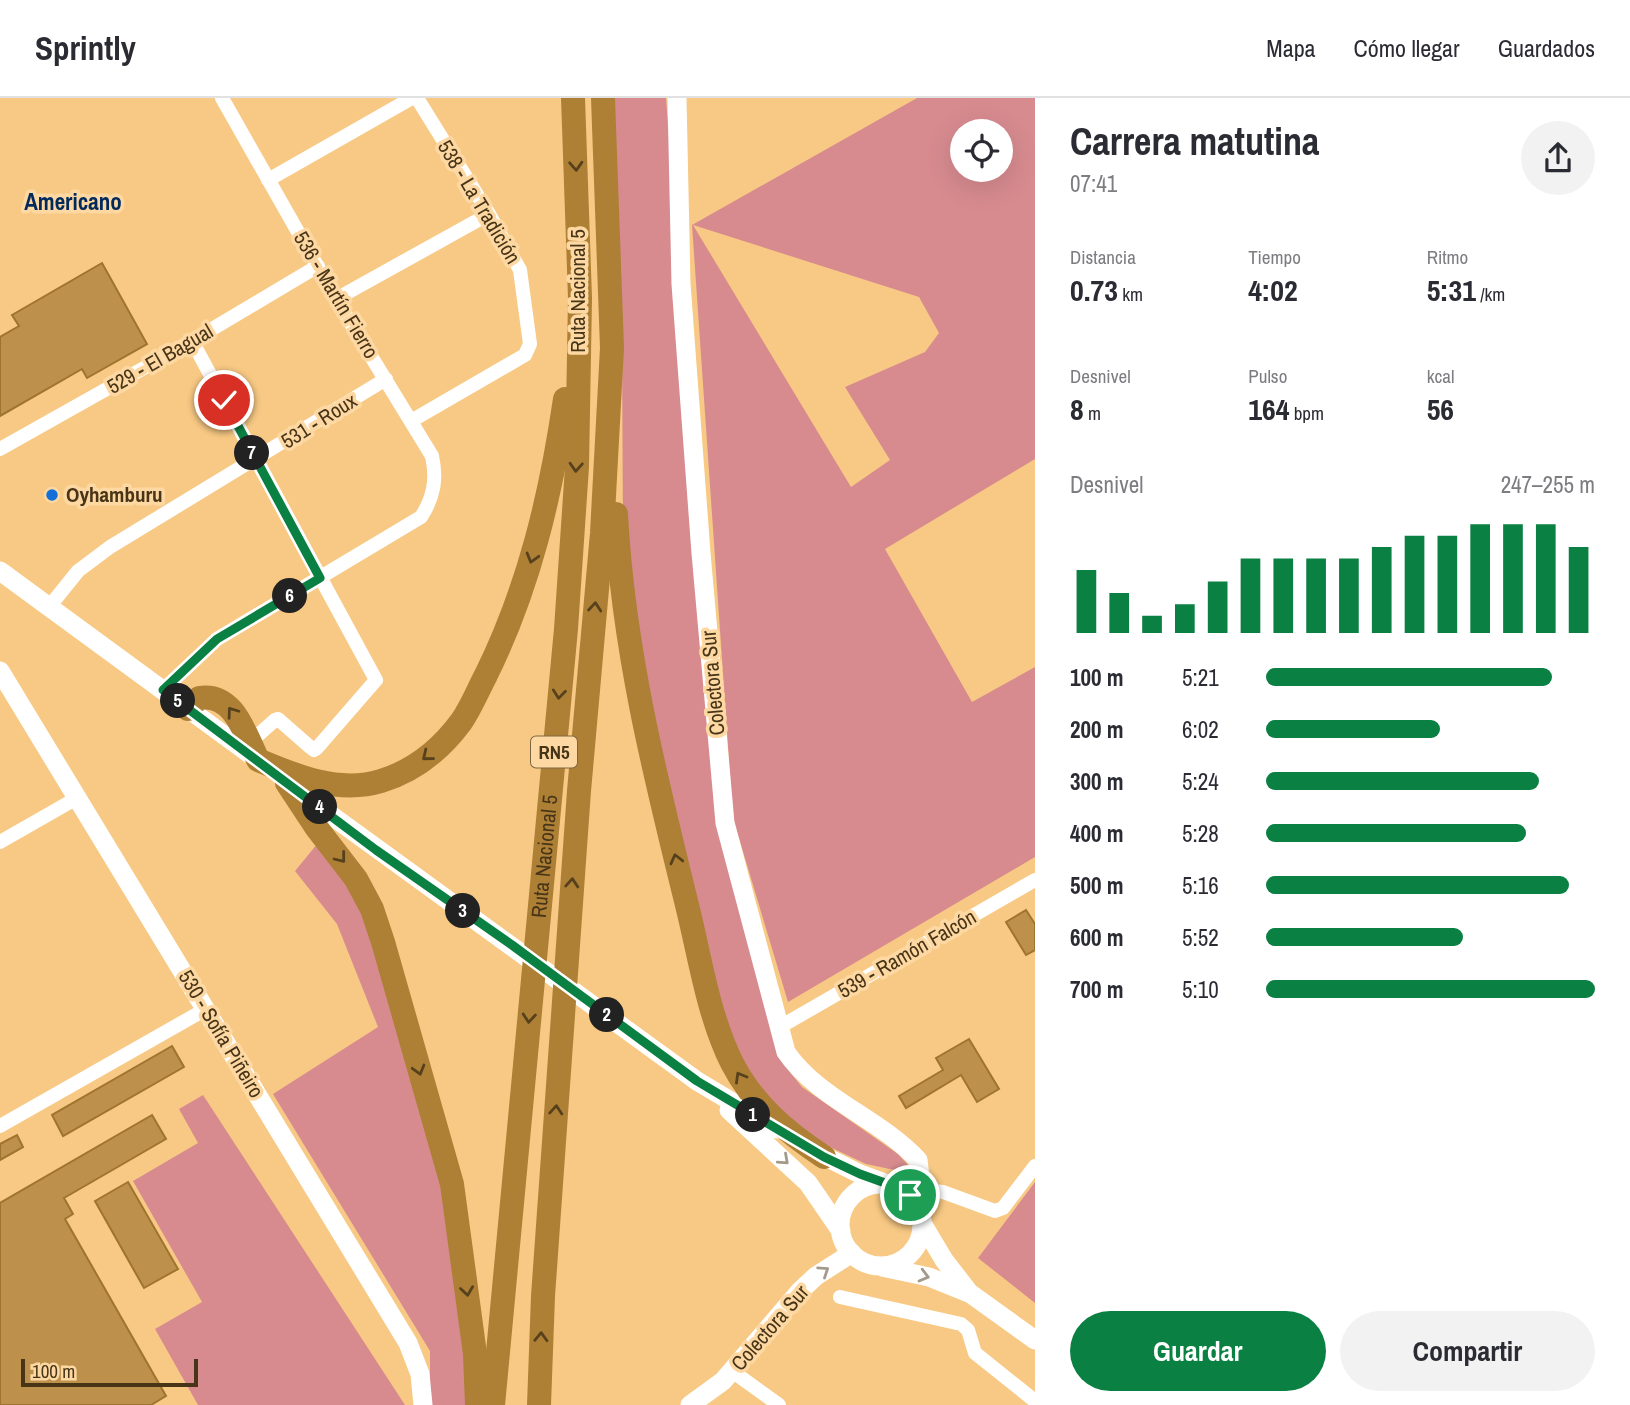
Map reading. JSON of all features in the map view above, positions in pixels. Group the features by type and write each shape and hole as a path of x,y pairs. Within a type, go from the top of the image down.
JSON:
{"highway":[{"name":"Ruta Nacional 5","path":"493,1405 566,629 577,467 580,298 573,98"},
{"name":"Ruta Nacional 5","path":"539,1405 544,1282 579,791 602,533 612,348 603,98"},
{"path":"188,709 199,698 220,699 236,717 253,751 290,774 324,783 351,785 379,782 423,761 461,721 499,648 529,567 559,436 580,298"},
{"path":"612,348 612,433 624,610 650,757 719,1036 746,1088 766,1112 824,1157"},
{"path":"287,783 316,827 356,879 372,909 379,931 452,1184 475,1354 477,1405"}],"street":[{"name":"536 - Martín Fierro","path":"222,98 336,299 432,456 435,479 433,495 421,517 320,578"},
{"path":"268,180 414,98"},
{"name":"538 - La Tradición","path":"411,421 527,352 530,344 523,278 489,214 414,98"},
{"name":"Colectora Sur","path":"677,98 682,298 725,823 786,1052 796,1067 889,1133 918,1160 920,1176 913,1199"},
{"path":"336,299 489,214"},
{"name":"529 - El Bagual","path":"0,449 192,341 318,266"},
{"path":"192,341 376,680 314,750 278,719 253,751 287,783 376,850 512,945 697,1081 824,1157 899,1188 913,1199 922,1223 944,1260 971,1294"},
{"name":"531 - Roux","path":"49,607 65,585 91,560 386,379"},
{"path":"0,571 188,709"},
{"path":"163,690 217,639 320,578"},
{"name":"530 - Sofía Piñeiro","path":"0,671 408,1343 420,1374 422,1405"},
{"path":"0,842 76,798"},
{"name":"539 - Ramón Falcón","path":"778,1028 1035,880"},
{"path":"0,1126 206,1009"},
{"path":"697,1081 808,1183 841,1231 846,1247 862,1261 929,1277 971,1294 1035,1340"},
{"path":"913,1199 934,1191 943,1192 995,1211 1003,1208 1035,1166"},
{"path":"841,1231 845,1206 852,1196 862,1188 887,1184"},
{"path":"874,1265 886,1266 908,1256 921,1236 922,1223"},
{"name":"Colectora Sur","path":"690,1405 723,1381 800,1291 816,1276 852,1253"},
{"path":"840,1297 961,1324 968,1330 975,1353 1028,1401"},
{"path":"732,1371 779,1405"}],"shaded area":[{"path":"613,98 666,98 718,823 781,1061 802,1087 898,1154 907,1164 904,1172 866,1164 832,1148 787,1121 729,1046 647,719 623,539 622,344"},
{"path":"917,98 1035,98 1035,459 885,549 972,702 1035,667 1035,857 788,1002 733,818 692,225","holes":["693,225 919,297 939,333 925,352 845,387 890,460 851,487"]},
{"path":"318,843 356,891 445,1187 471,1405 430,1405 430,1351 273,1094 378,1027 337,924 295,871"},
{"path":"203,1095 405,1405 198,1405 155,1329 202,1302 133,1181 198,1143 179,1109"},
{"path":"1035,1182 1035,1303 978,1258"}],"building":[{"path":"102,263 147,344 87,378 82,369 0,416 0,337 19,326 12,315"},
{"path":"1026,910 1035,924 1035,950 1026,955 1006,922"},
{"path":"969,1039 999,1089 977,1102 961,1075 906,1108 899,1096 943,1070 936,1058"},
{"path":"172,1046 184,1067 63,1136 52,1115"},
{"path":"152,1115 166,1139 64,1198 73,1214 65,1219 166,1396 151,1405 0,1405 0,1203"},
{"path":"17,1135 23,1147 0,1160 0,1144"},
{"path":"128,1182 178,1269 144,1288 95,1201"}],"place":[{"name":"Oyhamburu","path":"52,495"}],"district":[{"name":"Americano","path":"73,202"}],"route":[{"path":"224,400 320,578 217,639 163,690 376,850 512,945 697,1081 824,1157 910,1195"}]}
